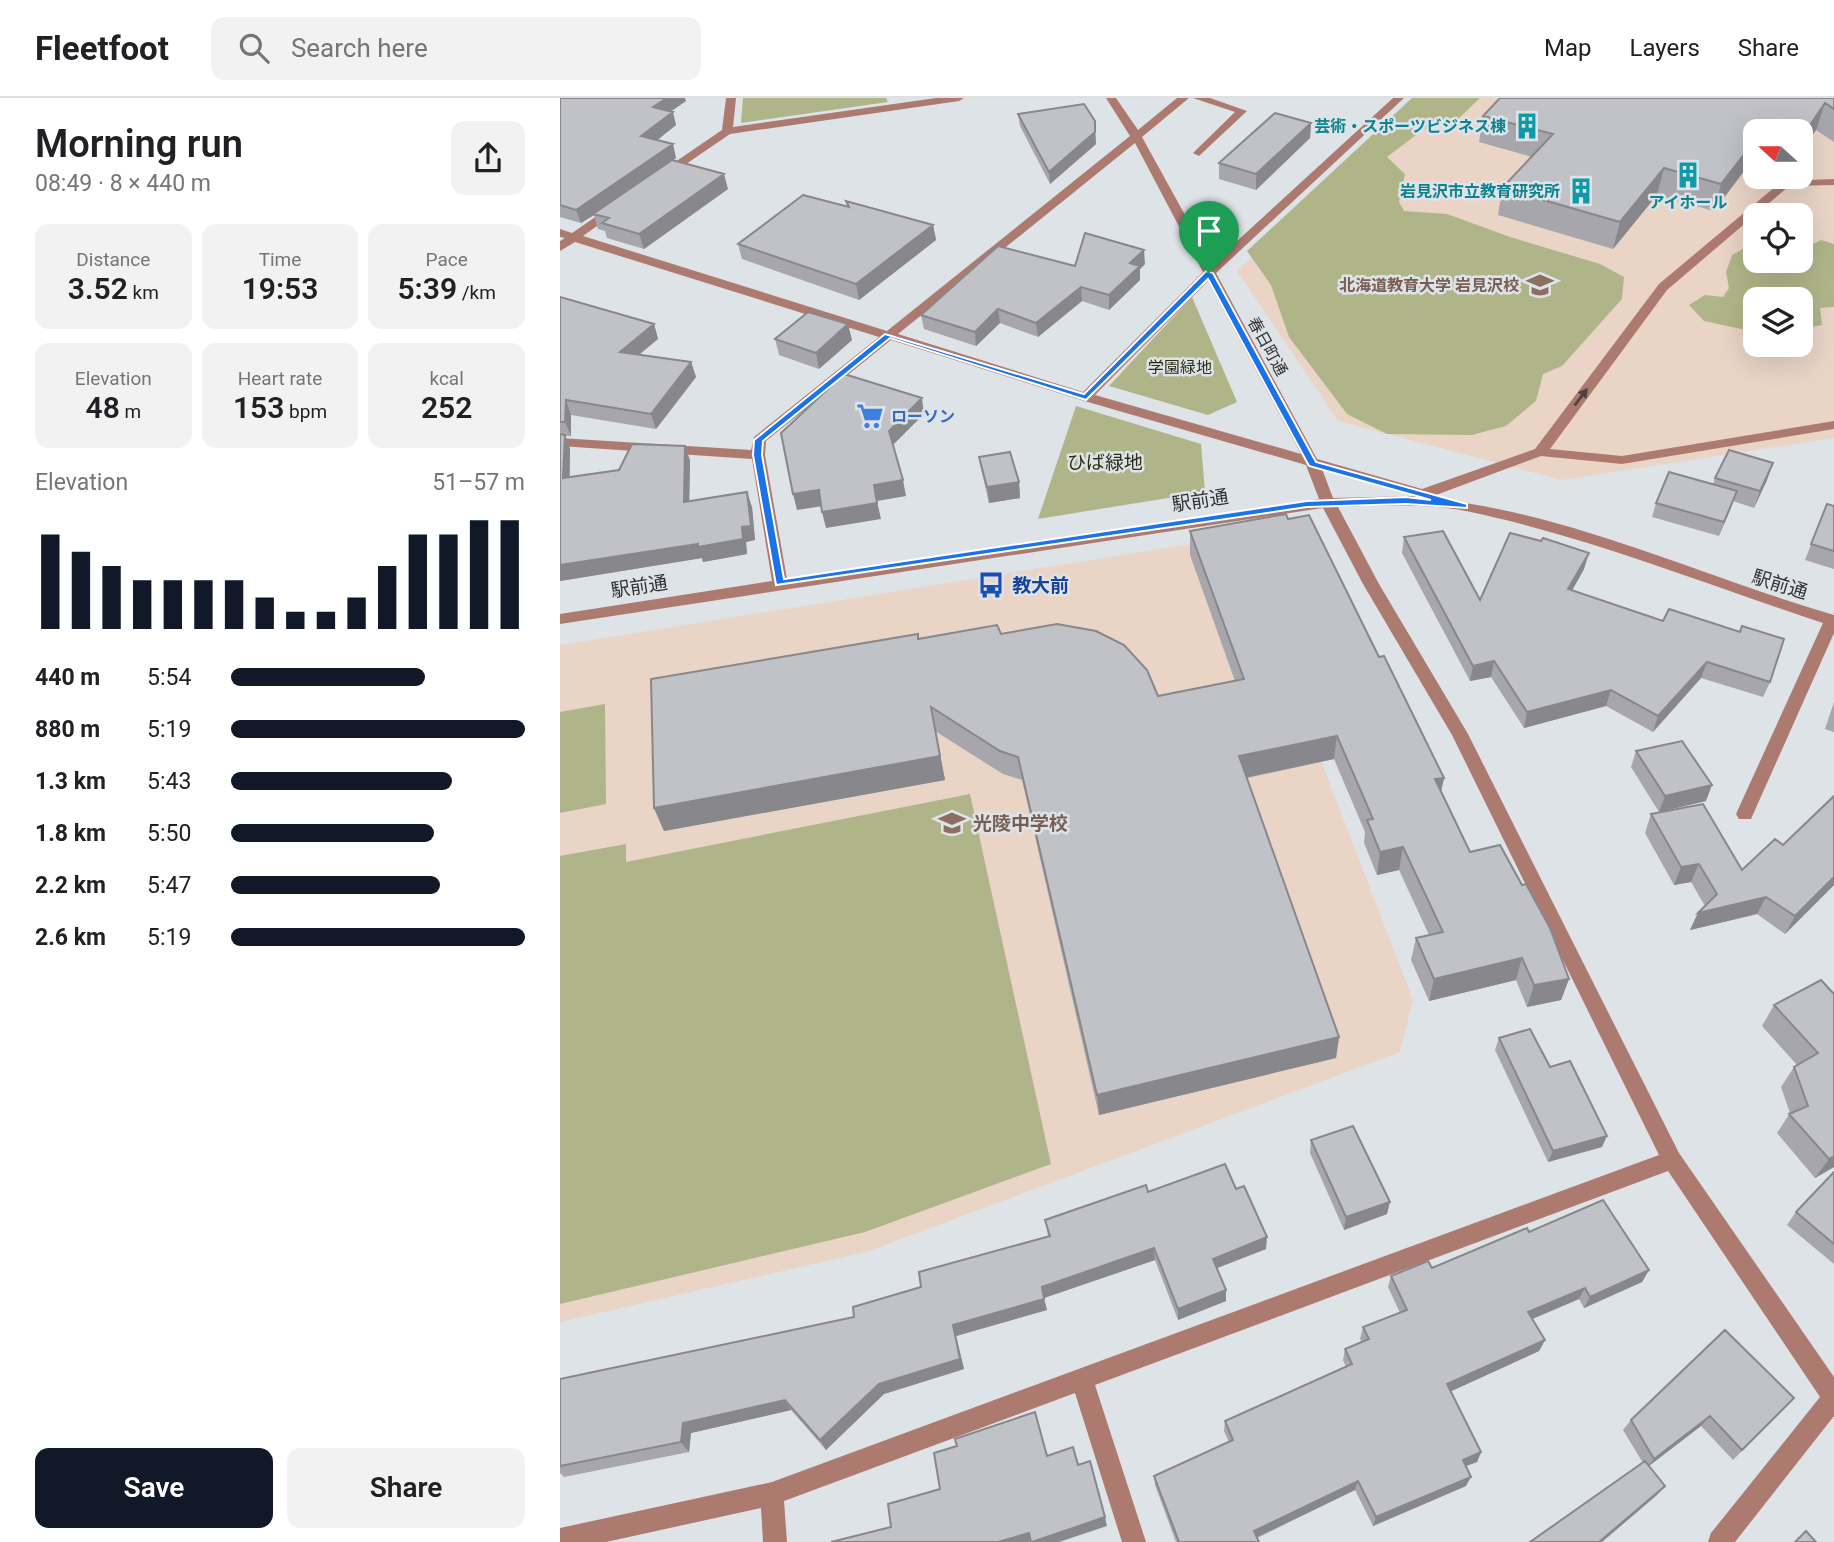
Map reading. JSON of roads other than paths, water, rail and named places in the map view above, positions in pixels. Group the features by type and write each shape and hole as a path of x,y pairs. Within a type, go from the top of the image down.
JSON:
{"street":[{"path":"727,131 731,98"},
{"path":"650,184 727,131 897,103 959,98"},
{"name":"春日町通","path":"1111,98 1137,137 1313,464 1328,503 1371,584 1460,734 1672,1160 1834,1397"},
{"path":"780,583 758,455 759,440 1184,98"},
{"path":"1198,98 1242,111 1199,153"},
{"path":"1086,397 1209,273 1399,98"},
{"path":"1540,452 1662,287 1786,183 1834,182"},
{"path":"560,247 629,199"},
{"path":"560,233 1086,397 1464,506"},
{"path":"1421,494 1540,452 1622,460 1834,425"},
{"path":"560,442 758,455"},
{"name":"駅前通","path":"560,619 1245,513 1328,503 1406,500 1464,506 1569,533 1833,621"},
{"path":"1745,814 1833,621"},
{"path":"560,1541 772,1494 1672,1160"},
{"path":"1082,1379 1134,1542"},
{"path":"1720,1542 1834,1397"},
{"path":"772,1494 775,1542"}],"place":[{"name":"芸術・スポーツビジネス棟","path":"1527,126"},
{"name":"アイホール","path":"1688,175"},
{"name":"岩見沢市立教育研究所","path":"1581,191"},
{"name":"北海道教育大学 岩見沢校","path":"1540,285"},
{"name":"ローソン","path":"870,416"},
{"name":"教大前","path":"991,585"},
{"name":"光陵中学校","path":"952,823"}],"park label":[{"name":"学園緑地","path":"1180,367"},
{"name":"ひば緑地","path":"1105,462"}]}
